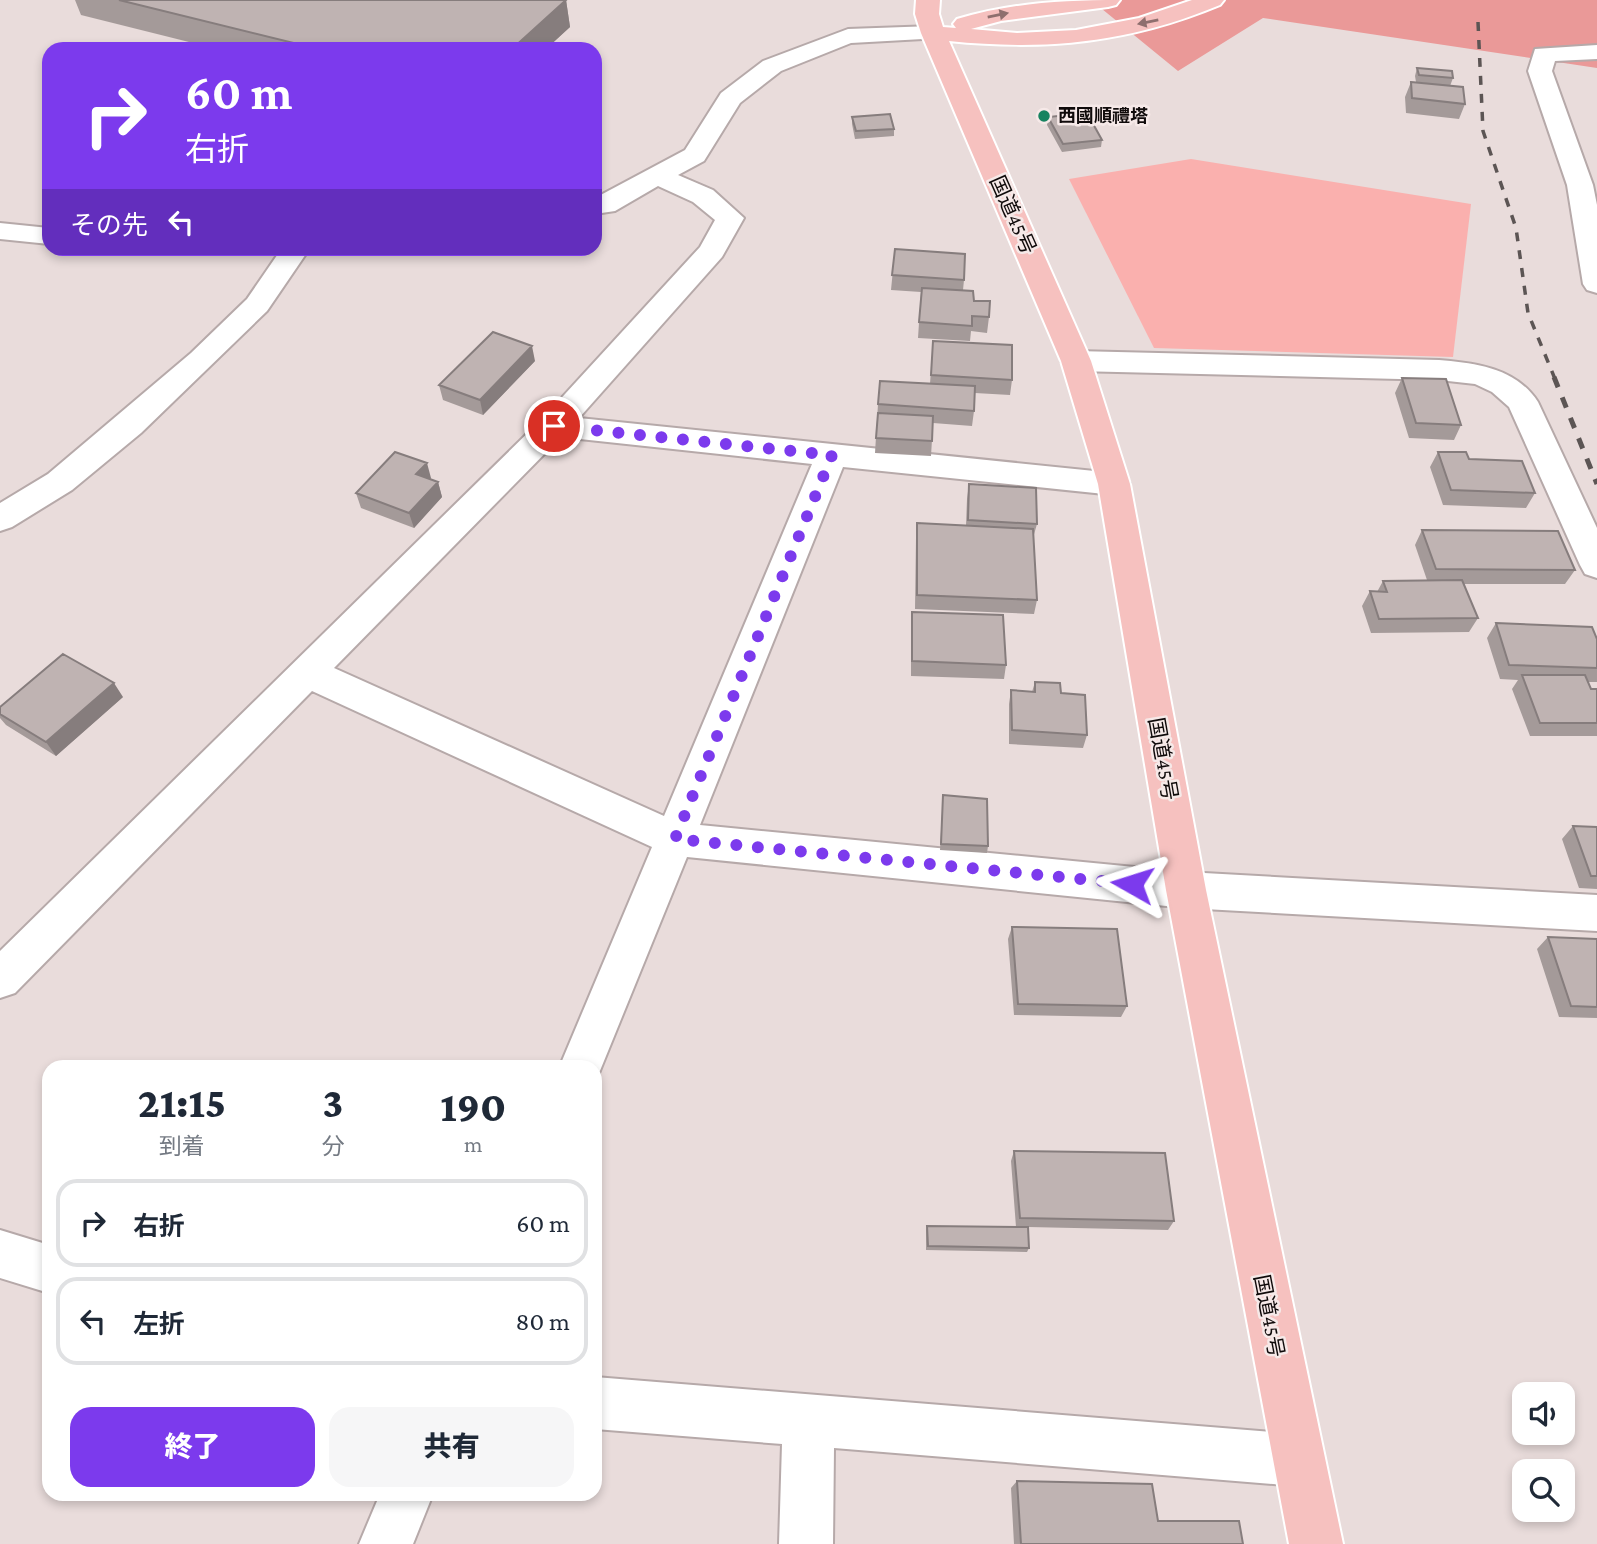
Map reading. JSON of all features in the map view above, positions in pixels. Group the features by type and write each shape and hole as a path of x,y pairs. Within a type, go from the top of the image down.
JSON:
{"highway":[{"path":"930,16 999,14 1108,0"},
{"path":"930,16 1029,40 1091,33 1176,16 1212,0"},
{"name":"国道45号","path":"930,16 1076,361 1114,484 1186,890 1297,1460 1316,1544"}],"street":[{"path":"602,205 695,155 730,98 772,66 848,36 930,16"},
{"path":"1597,52 1544,54 1540,71 1580,185 1597,284"},
{"path":"0,979 554,426 712,251 730,218 703,196 657,176"},
{"path":"0,231 27,237 42,236"},
{"path":"0,519 60,482 130,425 202,360 257,305 291,256"},
{"path":"1076,361 1439,370 1485,374 1509,387 1522,402 1597,565"},
{"path":"554,426 1114,484"},
{"path":"584,1060 832,455"},
{"path":"309,673 675,839 1186,890 1597,913"},
{"path":"0,1254 42,1267"},
{"path":"602,1404 1297,1460"},
{"path":"806,1544 809,1419"},
{"path":"386,1544 404,1501"}],"shaded area":[{"path":"1091,0 1597,0 1597,68 1263,18 1178,71"},
{"path":"1191,159 1471,204 1453,357 1154,348 1069,179"}],"building":[{"path":"119,0 566,0 520,42 290,42"},
{"path":"1417,68 1452,71 1453,78 1419,75"},
{"path":"1411,82 1463,87 1465,104 1412,98"},
{"path":"1087,113 1102,140 1063,144 1048,117"},
{"path":"890,114 894,129 856,131 852,117"},
{"path":"895,249 965,254 964,280 892,275"},
{"path":"922,288 973,291 974,301 990,301 989,317 972,316 972,326 919,322"},
{"path":"493,332 532,346 480,400 439,385"},
{"path":"933,341 1012,345 1012,380 931,375"},
{"path":"1402,378 1446,379 1461,425 1416,423"},
{"path":"880,381 975,386 974,411 878,404"},
{"path":"878,413 933,416 932,441 876,438"},
{"path":"395,452 427,463 416,474 438,482 409,513 356,493"},
{"path":"1438,452 1466,452 1469,459 1522,461 1535,493 1451,490"},
{"path":"969,484 1036,488 1037,524 968,520"},
{"path":"917,523 1033,529 1037,600 917,595"},
{"path":"1422,530 1558,531 1575,570 1436,569"},
{"path":"1462,580 1478,618 1379,619 1370,591 1387,592 1383,581"},
{"path":"912,612 1003,615 1006,665 912,661"},
{"path":"1496,623 1592,627 1597,639 1597,668 1509,665"},
{"path":"63,654 114,683 46,742 0,714 0,707"},
{"path":"1522,675 1585,675 1591,689 1597,689 1597,723 1540,723"},
{"path":"1035,682 1060,683 1061,693 1085,695 1087,735 1012,730 1011,690 1035,692"},
{"path":"943,795 987,799 988,846 941,844"},
{"path":"1573,826 1597,827 1597,876 1591,876"},
{"path":"1012,927 1117,929 1127,1006 1018,1004"},
{"path":"1548,937 1597,939 1597,1007 1571,1006"},
{"path":"1014,1151 1165,1153 1174,1221 1020,1218"},
{"path":"927,1226 1028,1227 1029,1248 928,1246"},
{"path":"1017,1481 1152,1484 1158,1521 1239,1521 1243,1544 1021,1544"}],"railway":[{"path":"1478,22 1483,131 1516,228 1528,313 1555,379"},
{"path":"1554,377 1597,484"}],"place":[{"name":"西國順禮塔","path":"1044,116"}],"route":[{"path":"554,426 832,455 675,839 1132,884"}]}
